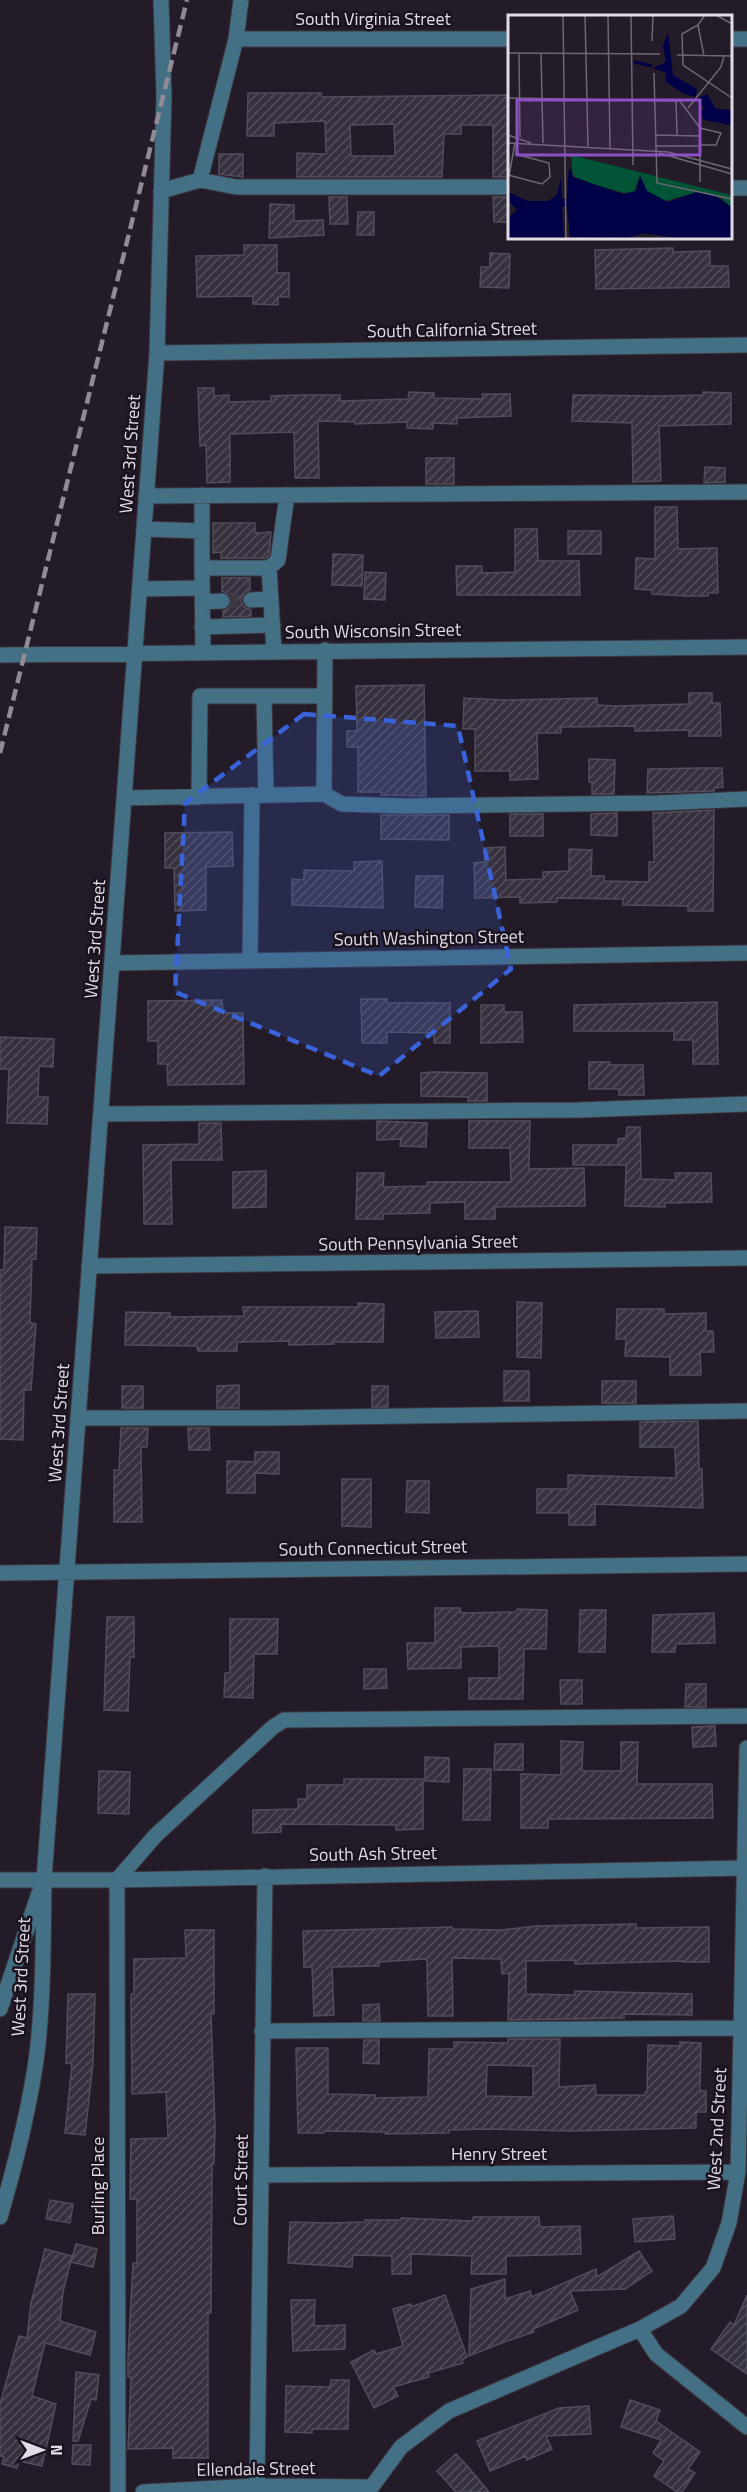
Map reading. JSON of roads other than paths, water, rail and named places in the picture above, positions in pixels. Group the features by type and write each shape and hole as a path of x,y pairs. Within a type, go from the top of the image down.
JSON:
{"street":[{"name":"West 3rd Street","path":"0,2217 13,2173 36,2062 42,1985 44,1879 157,353 164,96 161,0"},
{"path":"200,180 236,39 241,0"},
{"name":"South Virginia Street","path":"236,39 508,39"},
{"path":"161,191 200,180 236,187 508,187"},
{"name":"South California Street","path":"157,353 747,345"},
{"path":"146,496 747,492"},
{"path":"202,495 203,652"},
{"path":"202,568 269,568 278,560 287,495"},
{"path":"144,529 202,531"},
{"path":"269,568 274,651"},
{"path":"140,589 202,595 222,601"},
{"path":"250,600 271,599"},
{"path":"202,627 273,625"},
{"name":"South Wisconsin Street","path":"0,656 135,652 747,647"},
{"path":"324,794 325,650"},
{"path":"199,797 200,696 326,696"},
{"path":"250,961 264,696"},
{"path":"124,798 324,794 342,804 405,806 747,799"},
{"name":"South Washington Street","path":"112,963 747,953"},
{"path":"102,1114 579,1110 747,1104"},
{"name":"South Pennsylvania Street","path":"89,1266 747,1258"},
{"path":"79,1418 293,1418 747,1411"},
{"name":"South Connecticut Street","path":"0,1573 747,1564"},
{"path":"117,1880 155,1836 273,1727 284,1720 747,1716"},
{"name":"West 2nd Street","path":"369,2490 401,2447 449,2411 640,2329 681,2306 713,2268 729,2223 738,2172 747,1748"},
{"name":"South Ash Street","path":"0,1880 117,1880 265,1875 746,1868"},
{"name":"Court Street","path":"257,2486 265,1875"},
{"name":"West 3rd Street","path":"0,2010 44,1879"},
{"name":"Burling Place","path":"117,1880 118,2492"},
{"path":"262,2031 741,2028"},
{"name":"Henry Street","path":"261,2175 738,2172"},
{"path":"640,2329 656,2354 747,2427"},
{"name":"Ellendale Street","path":"143,2492 257,2486 369,2490"}],"tunnel":[{"path":"222,601 251,600"}],"railway":[{"path":"0,753 187,0"}]}
